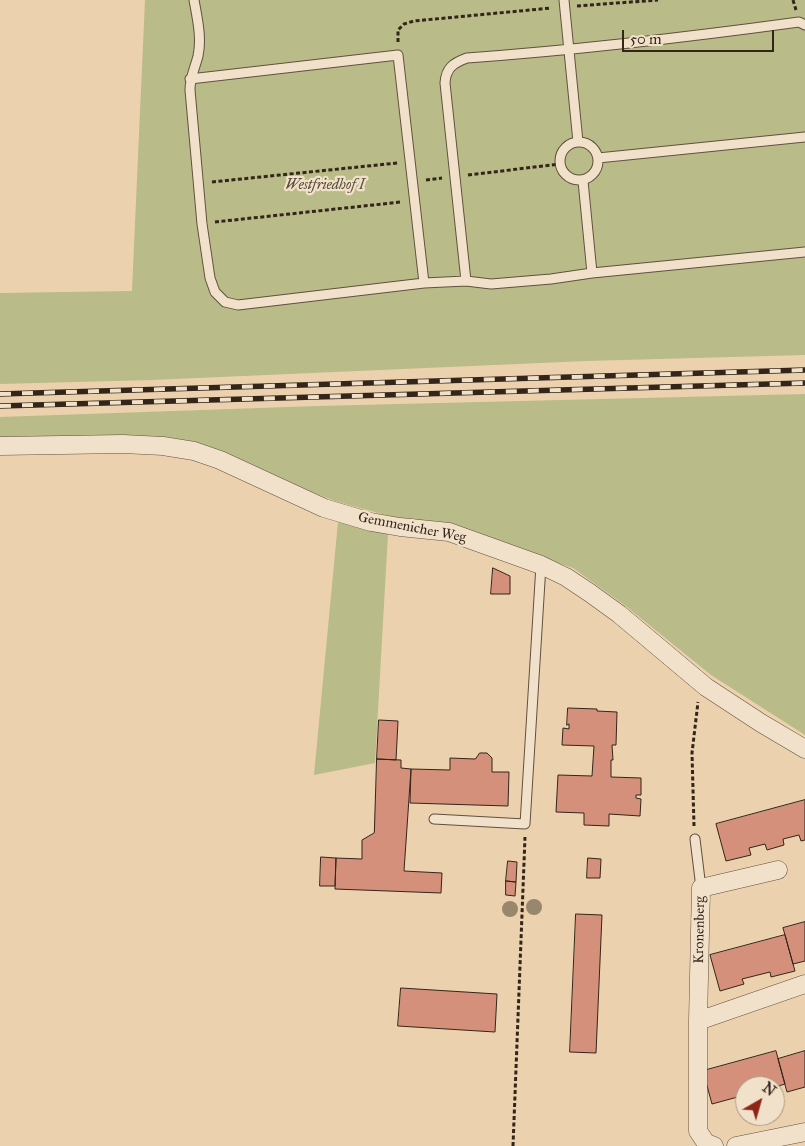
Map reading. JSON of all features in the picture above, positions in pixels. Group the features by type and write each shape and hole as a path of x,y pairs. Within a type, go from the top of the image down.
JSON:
{"street":[{"name":"Gemmenicher Weg","path":"0,446 122,444 163,446 194,451 220,460 324,508 381,524 449,532 541,565 566,577 590,593 706,688 805,749"},
{"name":"Kronenberg","path":"714,1146 706,1143 698,1131 701,888 778,870"},
{"path":"698,1021 805,984"},
{"path":"736,1146 805,1132"}],"lane":[{"path":"194,0 198,25 198,54 190,79 190,90 202,224 210,278 215,292 225,302 238,305 424,283 466,281 491,284 550,279 592,273 805,252"},
{"path":"564,3 578,142"},
{"path":"466,281 445,83 445,75 449,67 457,61 467,58 569,50 691,37 799,22 805,25"},
{"path":"190,79 398,55 424,283"},
{"path":"598,158 805,137"},
{"path":"578,142 583,142 593,148 598,158 597,170 594,175 583,180 570,179 562,170 560,164 562,152 566,147 578,142"},
{"path":"583,180 592,273"},
{"path":"434,819 525,824 541,565"},
{"path":"695,839 701,888"}],"path":[{"path":"398,55 398,30 404,24 414,20 564,3 658,0"},
{"path":"199,183 410,162"},
{"path":"412,181 560,164"},
{"path":"202,224 414,200"},
{"path":"695,839 692,753 697,708 700,697 706,688"},
{"path":"512,1146 525,824"}],"green space":[{"name":"Westfriedhof I","path":"145,0 805,0 805,355 586,361 152,380 0,384 0,293 132,291"},
{"path":"805,394 805,735 711,675 627,607 573,568 468,531 400,519 335,501 181,442 145,436 0,440 0,417 318,406"},
{"path":"338,522 388,534 375,763 314,775"}],"building":[{"path":"493,568 510,576 510,594 491,594"},
{"path":"568,708 617,712 616,745 612,745 611,777 641,778 641,795 636,795 636,798 641,799 640,816 609,814 609,826 584,825 584,813 556,812 558,775 592,776 594,746 562,745 563,728 569,729 569,724 567,725"},
{"path":"379,720 398,721 396,760 377,759"},
{"path":"480,753 487,753 492,758 492,772 509,772 508,806 410,803 411,769 450,770 450,758 475,759"},
{"path":"377,759 401,760 401,768 411,769 404,871 442,873 441,893 335,889 336,858 362,859 362,840 374,833"},
{"path":"805,800 805,840 801,841 799,835 783,839 784,845 767,850 765,844 749,848 751,855 726,861 716,824"},
{"path":"321,857 336,858 335,886 320,886"},
{"path":"588,858 601,859 600,878 587,878"},
{"path":"508,861 517,862 516,882 506,881"},
{"path":"506,881 516,882 515,896 506,895"},
{"path":"576,914 602,915 596,1053 570,1052"},
{"path":"805,922 805,961 793,964 783,928"},
{"path":"785,935 795,971 771,977 770,972 742,979 744,984 720,991 710,955"},
{"path":"401,988 497,994 495,1032 398,1026"},
{"path":"776,1051 783,1076 735,1076 735,1098 712,1104 703,1071"},
{"path":"805,1051 805,1087 787,1092 785,1076 783,1076 778,1059"}],"railway":[{"path":"0,394 805,370"},
{"path":"0,406 805,383"}]}
